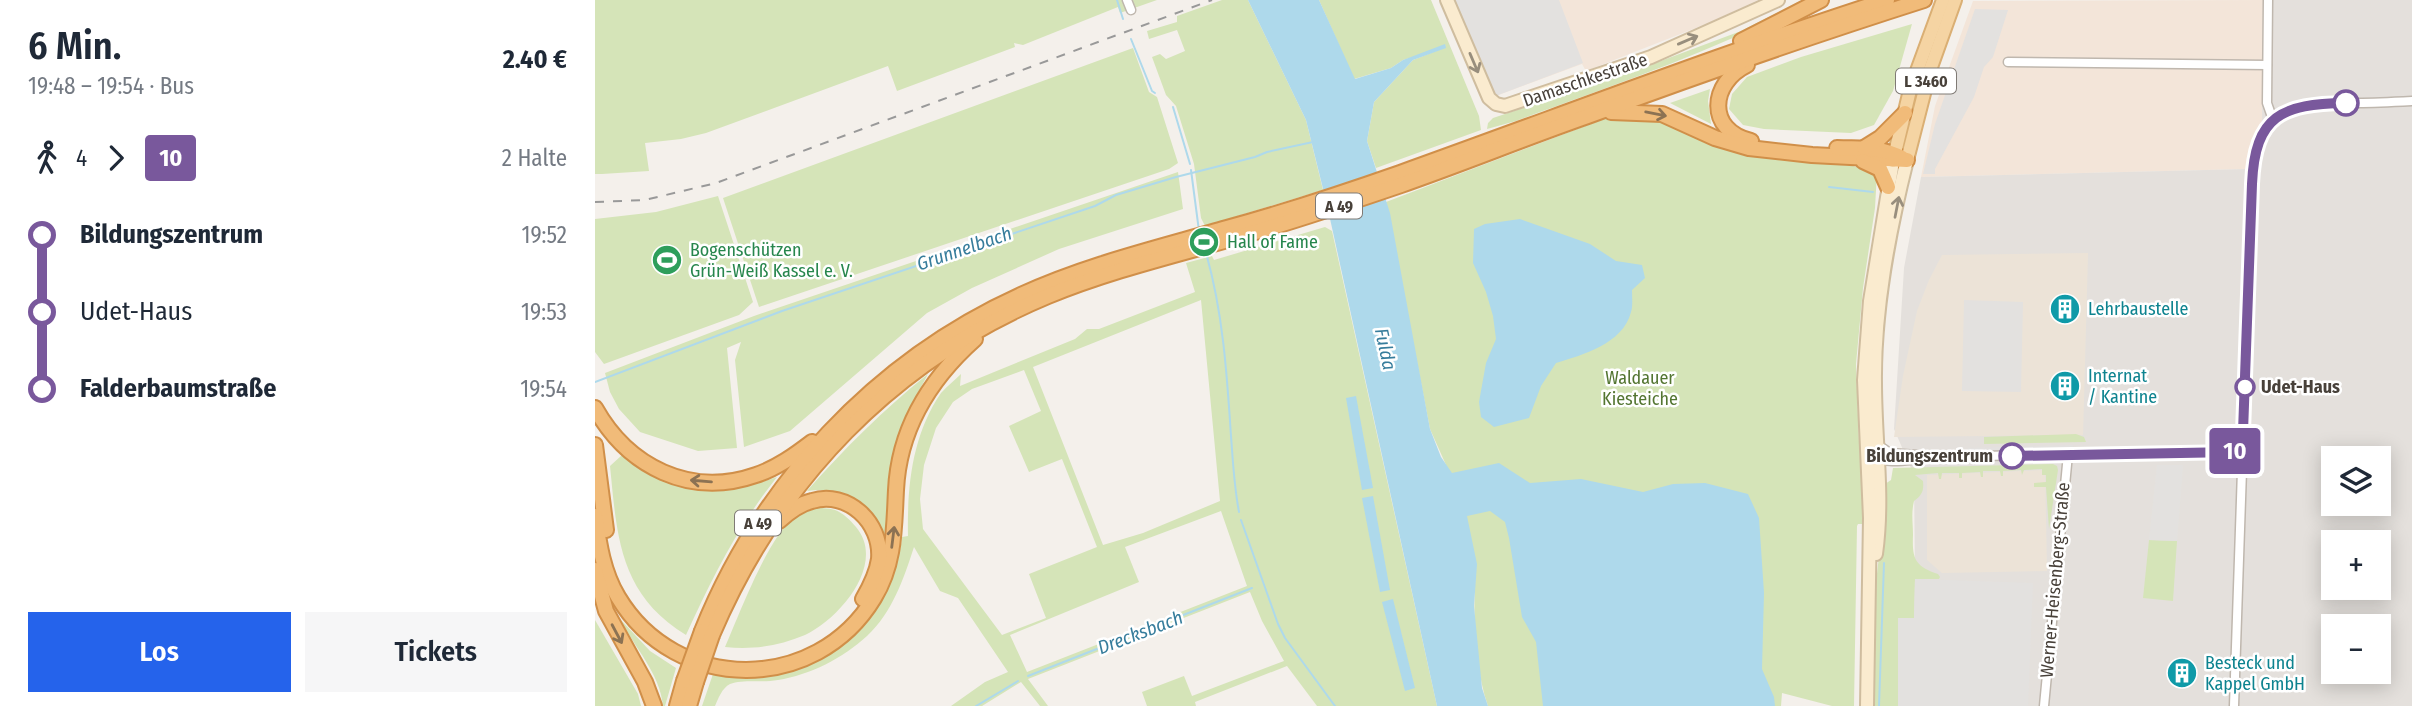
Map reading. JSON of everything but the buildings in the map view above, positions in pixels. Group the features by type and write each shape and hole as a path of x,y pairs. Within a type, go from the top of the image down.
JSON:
{"highway":[{"path":"1693,65 1821,0"},
{"name":"A 49","path":"677,706 690,682 733,565 759,520 798,467 867,395 910,360 960,327 1020,295 1113,261 1314,215 1693,65 1887,0"},
{"name":"A 49","path":"1505,140 1588,115 1924,0"},
{"path":"1803,40 1741,68 1729,77 1721,88 1719,97 1722,121 1733,133 1747,140 1859,153 1878,168 1888,187"},
{"path":"1588,115 1620,111 1651,112 1679,120 1714,138 1749,148 1859,153 1880,149 1898,158"},
{"path":"1859,153 1880,138 1905,113"},
{"name":"A 49","path":"707,633 763,536 797,486 845,430 881,398 933,358 997,320 1082,283 1166,251"},
{"path":"595,516 602,557 611,585 638,623 663,645 699,663 730,669 777,667 814,654 834,642 865,613 884,580 894,541 900,455 922,400 952,361 997,320"},
{"path":"595,408 614,436 637,458 664,473 705,482 743,479 767,471 834,427"},
{"path":"595,444 606,531 620,581 644,617 682,646 715,658 745,662 797,652 827,636 849,617 867,592 877,569 879,552 876,535 865,517 844,502 831,499 810,501 792,510 763,536"},
{"path":"595,570 606,611 645,682 654,706"},
{"name":"A 49","path":"689,706 690,682"}],"main road":[{"name":"Damaschkestraße","path":"1447,0 1485,90 1491,100 1501,106 1514,104 1651,57 1778,0"},
{"name":"L 3460","path":"1870,600 1880,512 1875,381 1879,313 1897,203 1898,158 1905,113 1948,3"},
{"name":"L 3460","path":"1867,706 1870,518 1864,380 1870,301 1888,187 1930,70 1948,3"}],"street":[{"path":"1127,0 1131,10"},
{"path":"2269,0 2267,103 2273,120"},
{"path":"2008,62 2267,65"},
{"path":"2234,452 2243,432 2253,163 2258,141 2273,120 2284,113 2308,105 2412,101"},
{"path":"1866,435 1879,460 2234,452 2242,467 2234,706"},
{"path":"1878,445 1890,453 1943,457"},
{"name":"Werner-Heisenberg-Straße","path":"2044,706 2068,454"}],"shaded area":[{"path":"1452,0 1758,0 1711,22 1586,71 1582,64 1493,97"},
{"path":"1452,0 1559,0 1583,63 1493,97"},
{"path":"2263,0 2262,124 2255,136 2247,169 1921,177 1935,106 1973,1"},
{"path":"2263,0 2412,0 2412,706 1898,706 1915,579 1914,475 1894,429 1904,268 1921,177 2247,169 2255,136 2262,124"},
{"path":"1975,9 2008,10 1993,57 1984,67 1974,97 1935,169 1935,174 1923,174 1935,124"},
{"path":"2088,253 2083,435 1894,437 1903,376 1917,311 1942,255"},
{"path":"1964,300 2023,302 2021,392 1962,391"},
{"path":"2073,445 2073,450 1968,452 1968,448"},
{"path":"2157,465 2183,465 2177,541 2149,540"},
{"path":"2045,470 2047,571 1942,573 1927,560 1927,475"},
{"path":"1915,579 2033,583 2028,706 1898,706 1898,618 1914,618"}],"green space":[{"path":"595,0 1157,0 1120,13 1118,7 1023,45 1014,43 1015,47 897,91 888,66 706,133 645,143 649,171 595,174"},
{"path":"1222,0 1248,0 1306,120 1323,190 1205,226 1201,218 1194,164 1176,106 1166,95 1152,57 1160,54 1166,59 1185,51 1177,30 1149,39 1147,31 1177,22 1177,16"},
{"path":"1319,0 1431,0 1479,116 1481,130 1376,168 1367,141 1374,102 1413,60 1446,47 1354,79"},
{"path":"1802,0 1810,0 1702,51 1516,121 1487,129 1493,118 1642,68 1741,31"},
{"path":"1912,24 1893,91 1874,125 1851,133 1764,129 1743,125 1729,109 1732,94 1747,77 1801,57"},
{"path":"1133,48 1149,92 1157,97 1178,163 1169,169 759,307 723,198"},
{"path":"1710,89 1708,101 1711,124 1670,103"},
{"name":"Waldauer Kiesteiche","path":"1619,116 1651,117 1714,145 1774,159 1853,166 1877,172 1856,364 1859,442 1863,464 1862,524 1857,526 1854,706 1832,706 1782,693 1781,706 1488,706 1476,647 1475,587 1446,465 1430,429 1386,202 1601,120"},
{"path":"1178,172 1183,209 1059,249 972,288 927,313 790,431 744,447 735,360 741,342 727,348 737,448 698,451 640,432 619,409 610,392 605,373 754,316"},
{"name":"Bogenschützen Grün-Weiß Kassel e. V.","path":"718,196 753,302 739,315 604,364 595,352 595,219 656,212"},
{"path":"1325,227 1332,231 1437,706 1317,706 1287,666 1195,702 1196,706 1147,706 1142,692 1184,676 1192,696 1284,661 1250,592 1028,679 1048,706 1040,706 1021,682 982,706 951,706 985,682 1008,672 958,598 940,591 914,547 890,606 876,627 858,644 825,664 790,678 730,684 715,706 702,706 713,674 748,676 781,673 811,663 839,647 862,627 881,601 895,571 902,537 908,536 910,480 923,426 941,393 961,374 960,386 1075,339 1087,329 1099,329 1195,292 1186,263 1212,256 1214,260","holes":["1201,300 1220,501 1143,533 1103,545 1033,367","1024,370 1041,411 1009,426 1029,472 1062,459 1097,547 1029,574 1046,618 1002,635 923,529 920,499 924,465 936,428 953,402 972,389","1221,511 1247,586 1027,672 1010,635 1139,582 1125,547"]},
{"path":"928,374 907,413 892,458 886,544 875,518 858,501 835,491 807,491 865,430"},
{"path":"2076,434 2084,437 2086,442 1984,444 1984,437"},
{"path":"622,455 660,478 696,489 734,488 777,477 750,514 727,553 686,635 664,619 647,601 634,582 626,561 615,516 610,466"},
{"path":"2053,464 2058,470 2049,529 2046,487 2034,487 2034,483 2046,482 2042,469 2024,470 2022,475 2021,470 2003,471 2003,476 2000,471 1983,471 1983,477 1980,472 1962,473 1962,478 1959,478 1959,473 1942,473 1941,479 1938,473 1915,475 1923,484 1922,492 1913,505 1914,556 1924,568 1940,577 1915,579 1914,618 1898,618 1898,706 1872,706 1874,600 1885,484 1891,480 1893,468"},
{"path":"813,507 841,513 856,527 864,542 866,557 855,589 832,617 805,635 766,646 725,647 756,575 776,538 798,514"},
{"path":"2149,540 2177,541 2173,601 2143,598"},
{"path":"595,620 638,694 641,706 595,706"},
{"path":"621,620 650,651 676,668 665,706 652,672"}],"water":[{"name":"Fulda","path":"1248,0 1319,0 1355,79 1391,68 1403,60 1445,44 1446,48 1413,60 1374,102 1367,141 1390,213 1430,429 1441,457 1452,473 1499,463 1530,483 1581,479 1643,492 1673,484 1705,483 1748,494 1759,518 1764,593 1762,669 1775,706 1543,706 1536,642 1522,617 1505,522 1490,511 1467,516 1477,564 1474,606 1482,688 1488,706 1437,706 1306,120"},
{"path":"1520,219 1590,244 1616,261 1642,265 1645,278 1632,290 1631,312 1620,332 1600,346 1556,363 1541,386 1529,418 1494,427 1481,417 1479,402 1486,363 1496,339 1486,292 1473,263 1474,229 1485,224"},
{"path":"1356,396 1373,488 1362,490 1346,398"},
{"path":"1373,496 1390,590 1380,592 1362,498"},
{"path":"1393,599 1415,688 1405,691 1382,602"}],"waterway":[{"path":"1117,0 1123,19"},
{"path":"1131,39 1155,93"},
{"path":"1173,107 1190,164"},
{"name":"Grunnelbach","path":"595,382 782,311 1095,206 1116,195 1267,152 1313,142"},
{"path":"1191,170 1199,231"},
{"path":"1829,187 1873,192"},
{"path":"1206,253 1217,298 1223,344 1239,512"},
{"path":"1241,520 1285,638 1335,706"},
{"path":"1879,706 1884,563"},
{"name":"Drecksbach","path":"1028,676 1252,588"},
{"name":"Drecksbach","path":"976,706 1018,681"}],"railway":[{"path":"595,202 645,200 716,183 1212,0"}],"bus line":[{"name":"10","path":"2012,456 2227,450 2234,452 2243,437 2253,163 2258,141 2265,128 2284,113 2308,105 2346,103"}],"place":[{"name":"Hall of Fame","path":"1204,242"},
{"name":"Bogenschützen Grün-Weiß Kassel e. V.","path":"667,260"},
{"name":"Lehrbaustelle","path":"2065,309"},
{"name":"Internat / Kantine","path":"2065,386"},
{"name":"Udet-Haus","path":"2245,387"},
{"name":"Bildungszentrum","path":"2012,456"},
{"name":"Besteck und Kappel GmbH","path":"2182,673"}]}
